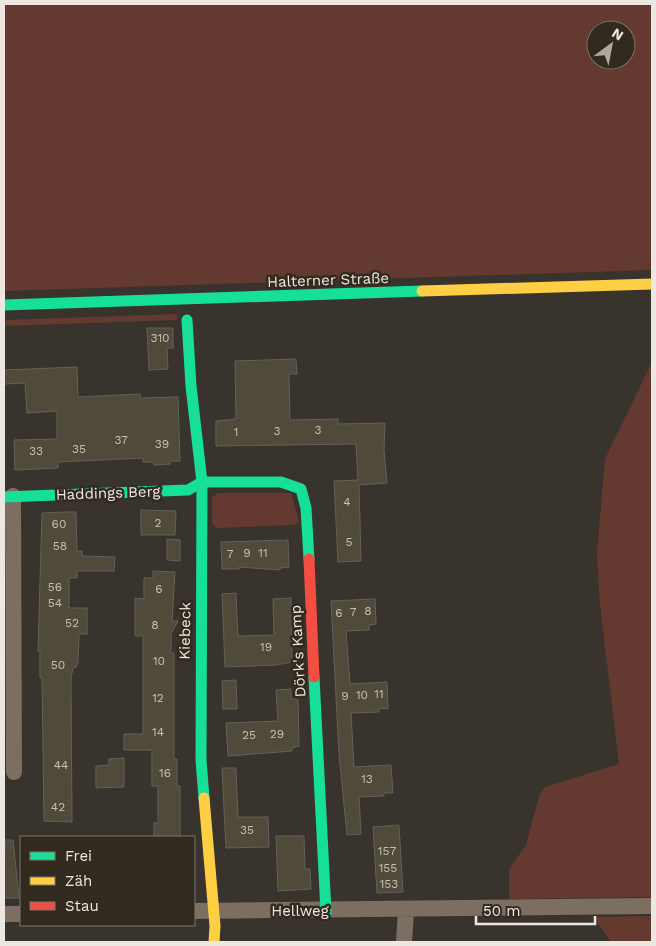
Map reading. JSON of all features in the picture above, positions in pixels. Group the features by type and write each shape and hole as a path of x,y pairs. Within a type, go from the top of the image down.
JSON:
{"street":[{"name":"Halterner Straße","path":"4,305 652,284"},
{"name":"Kiebeck","path":"187,320 202,482 199,714 203,793 214,911 214,942"},
{"name":"Haddings Berg","path":"14,772 8,497 188,490 202,482"},
{"name":"Dörk's Kamp","path":"202,482 281,482 300,489 306,508 326,912"},
{"name":"Hellweg","path":"195,912 326,912 652,906"},
{"path":"404,942 406,910"},
{"path":"4,914 20,914"}],"shaded area":[{"path":"4,4 652,4 652,270 4,291"},
{"path":"177,314 177,320 4,326 4,320"},
{"path":"652,362 652,897 509,899 509,869 526,845 539,796 545,787 619,764 600,605 597,553 605,459"},
{"path":"217,493 291,493 299,521 295,525 217,528 212,523 212,498"},
{"path":"652,916 652,942 611,942 593,917"}],"building":[{"path":"147,328 173,328 173,348 167,348 168,369 149,370"},
{"path":"296,359 297,374 289,374 290,420 338,419 338,424 385,423 384,451 387,483 359,485 361,561 338,562 334,481 358,480 356,444 216,446 216,421 236,419 235,361"},
{"path":"77,367 78,397 140,394 141,398 178,397 180,461 170,461 170,464 154,465 154,462 143,462 143,458 58,462 58,468 15,470 14,440 57,439 57,411 27,413 25,383 4,384 4,370"},
{"path":"141,510 176,511 175,535 141,535"},
{"path":"76,512 77,551 82,551 82,556 115,557 114,571 77,571 77,578 69,578 69,608 87,608 87,634 79,634 78,663 73,668 71,678 72,822 44,821 42,678 40,678 40,651 38,651 42,513"},
{"path":"167,539 180,540 180,561 167,560"},
{"path":"288,540 289,567 280,568 280,570 239,567 239,569 222,569 221,542"},
{"path":"153,571 175,572 172,621 178,621 171,634 171,653 174,653 174,759 177,759 177,786 180,786 180,836 154,836 154,823 158,823 158,786 152,786 152,750 124,750 124,734 143,734 143,636 135,636 135,598 144,599 144,578 153,578"},
{"path":"236,593 238,636 274,635 273,599 291,598 292,662 276,665 225,667 222,594"},
{"path":"375,599 376,624 369,625 369,630 346,631 350,684 387,682 388,709 379,708 379,712 351,713 354,767 391,765 393,793 384,793 384,796 359,797 361,834 347,835 339,754 331,601"},
{"path":"236,680 237,709 223,709 222,681"},
{"path":"291,689 291,699 298,699 299,746 292,748 292,751 228,756 226,723 278,721 276,690"},
{"path":"124,758 124,787 96,788 96,766 109,765 109,759"},
{"path":"222,768 236,768 238,817 268,817 269,847 226,848"},
{"path":"399,825 403,892 377,893 373,827"},
{"path":"276,836 304,836 305,869 310,869 311,889 278,891"},
{"path":"5,840 13,840 19,898 4,898"}],"traffic: fast":[{"path":"4,305 422,291"},
{"path":"187,320 191,386 202,482 201,760 204,798"},
{"path":"4,497 188,490 202,482 281,482 301,489 306,508 309,559"},
{"path":"314,677 326,912"}],"traffic: slow":[{"path":"422,291 652,284"},
{"path":"204,798 215,926 214,942"}],"traffic: jam":[{"path":"309,559 314,677"}]}
